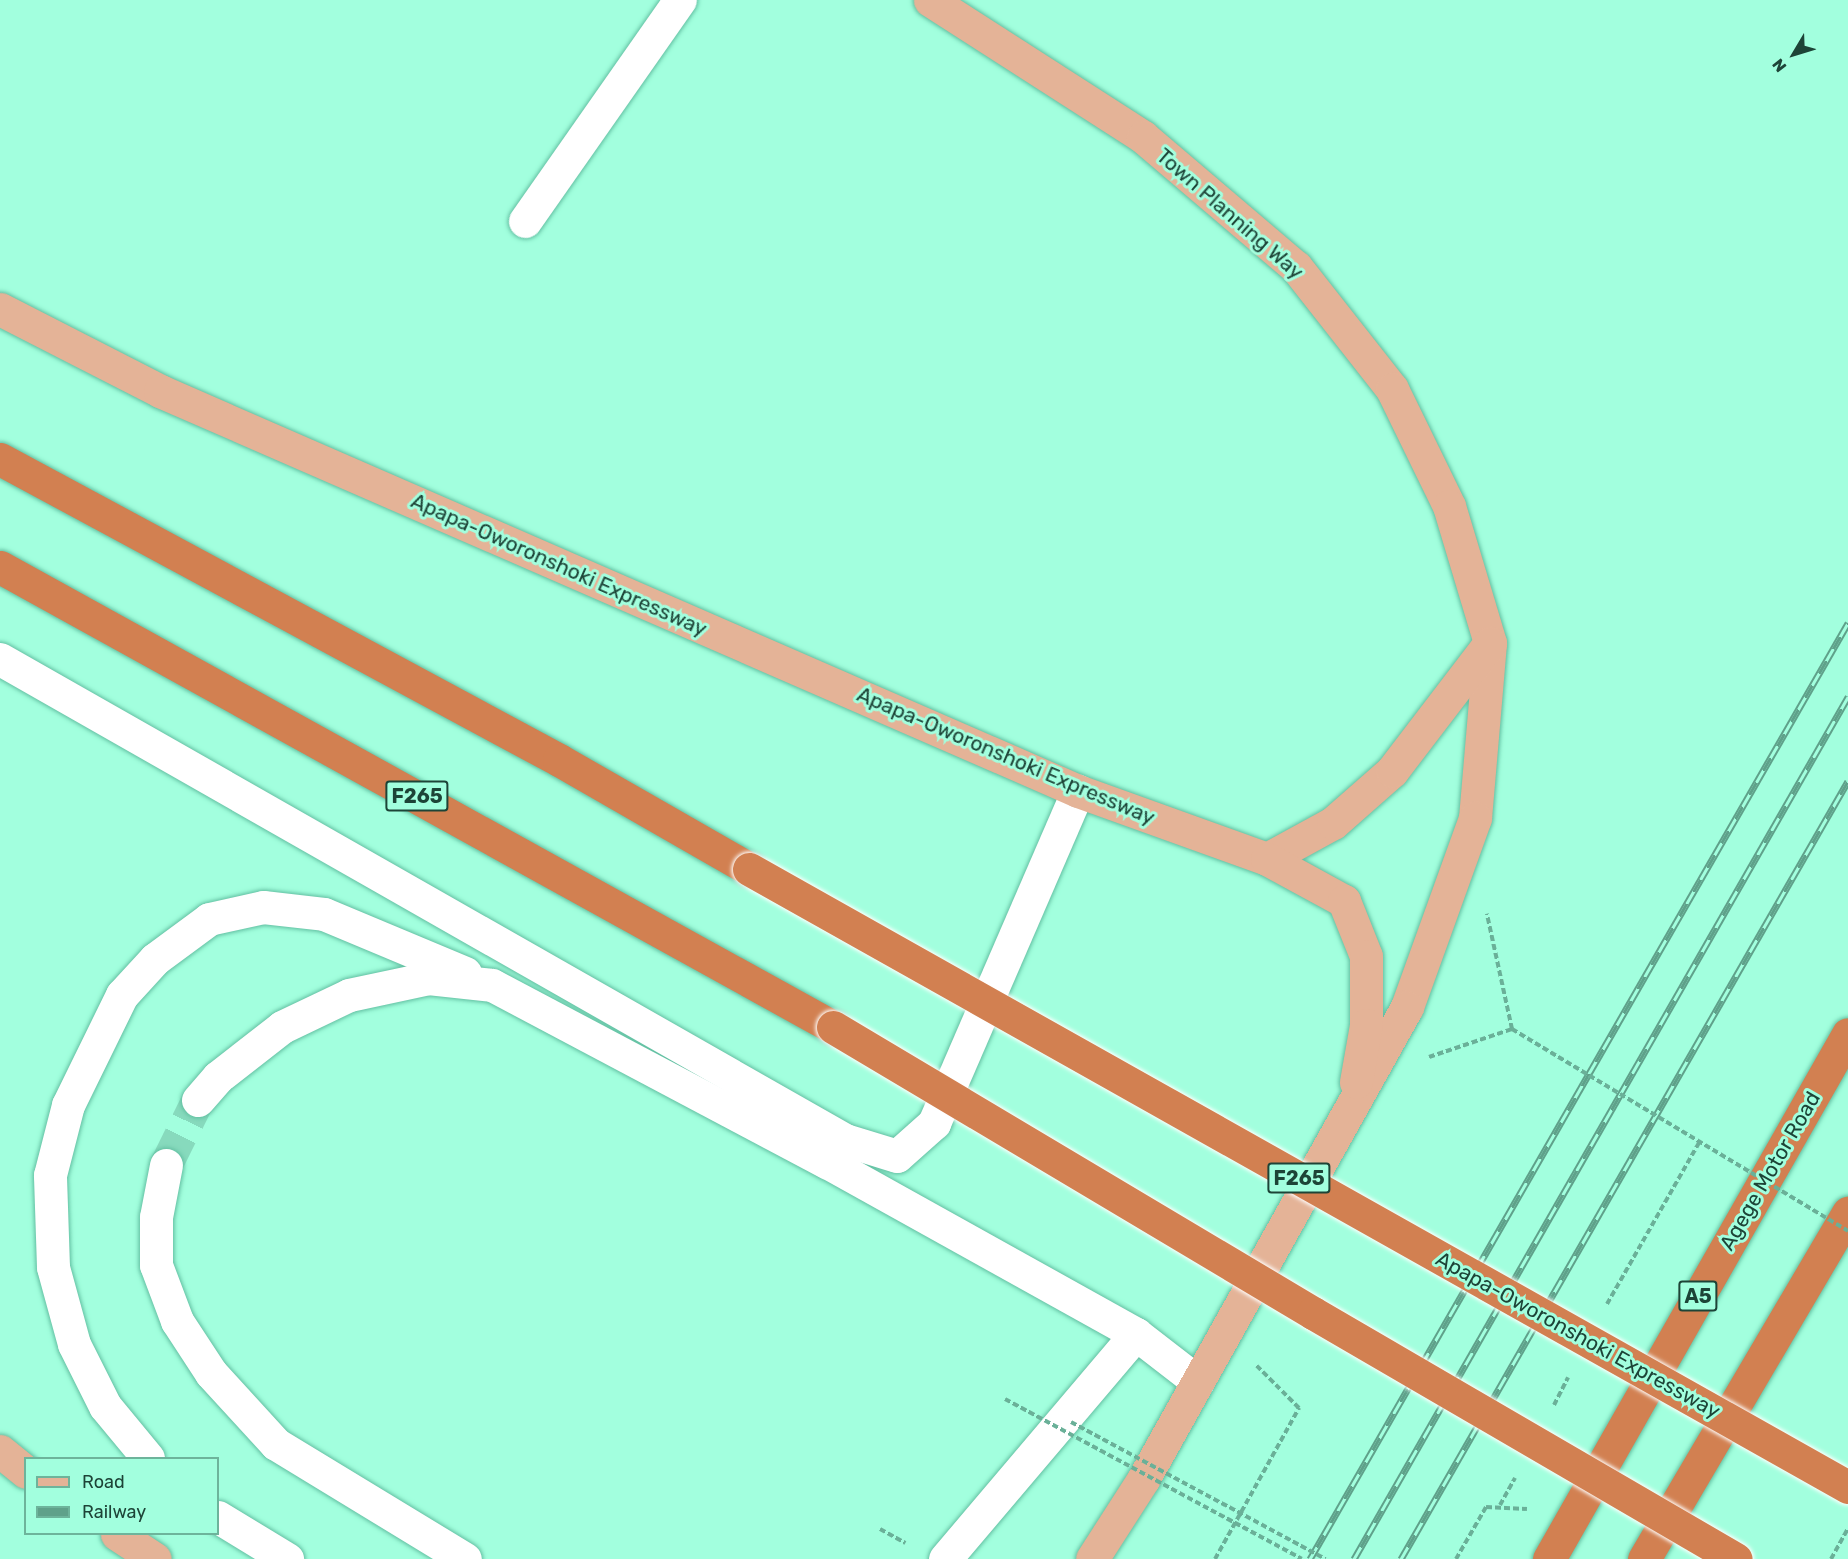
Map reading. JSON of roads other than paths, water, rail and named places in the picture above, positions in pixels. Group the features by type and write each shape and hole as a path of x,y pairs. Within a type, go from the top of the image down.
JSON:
{"highway":[{"name":"Apapa-Oworonshoki Expressway","path":"0,459 559,760 1848,1487"},
{"name":"F265","path":"0,567 833,1027 1313,1313 1736,1559"},
{"name":"Agege Motor Road","path":"1549,1559 1848,1034"},
{"path":"1644,1559 1848,1213"}],"main road":[{"name":"Town Planning Way","path":"930,0 1143,137 1296,267 1392,389 1449,506 1490,644"},
{"name":"Apapa-Oworonshoki Expressway","path":"0,309 160,390 1078,791 1267,858 1344,901 1366,956 1366,1025 1352,1107"},
{"path":"1267,858 1333,823 1392,771 1490,644"},
{"path":"1092,1559 1110,1536 1407,1008 1475,818 1490,644"},
{"path":"0,1451 24,1470"},
{"path":"120,1535 155,1559"}],"lane":[{"path":"525,221 680,0"},
{"path":"0,658 845,1140 897,1156 934,1123 1078,791"},
{"path":"147,1457 105,1406 74,1344 53,1267 50,1175 68,1105 122,995 155,959 209,920 262,907 324,914 492,985 827,1162 1136,1334 1198,1382"},
{"path":"198,1100 218,1077 282,1027 349,995 428,978 492,985"},
{"path":"166,1166 156,1217 156,1265 177,1321 211,1373 276,1444 465,1559"},
{"path":"945,1559 1136,1334"},
{"path":"219,1518 288,1559"}],"tunnel":[{"path":"166,1165 198,1100"}],"railway":[{"path":"1310,1559 1848,623"},
{"path":"1354,1559 1848,697"},
{"path":"1401,1559 1848,781"}]}
